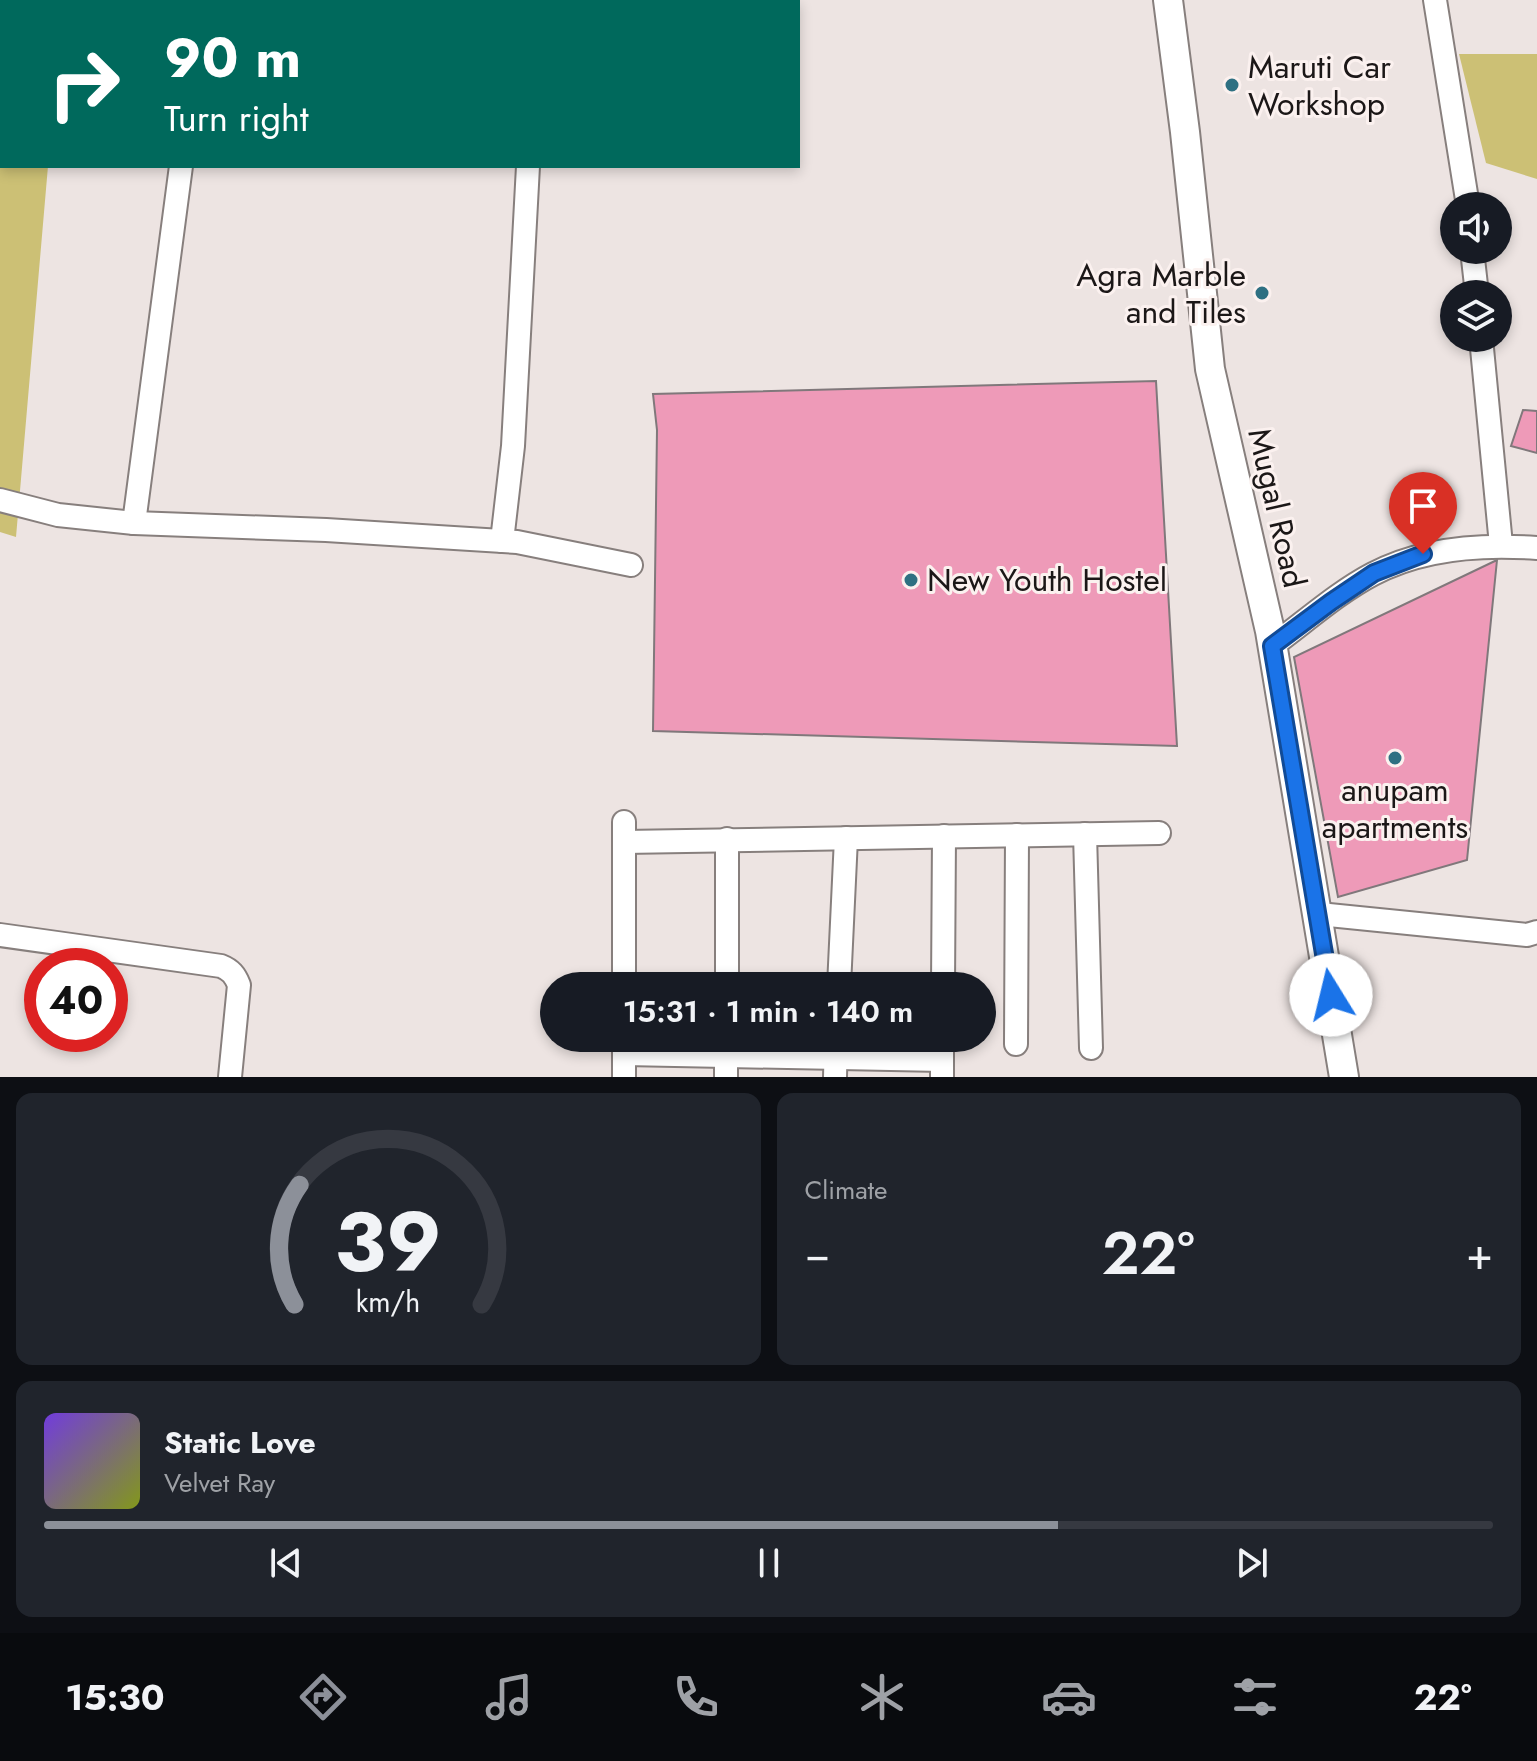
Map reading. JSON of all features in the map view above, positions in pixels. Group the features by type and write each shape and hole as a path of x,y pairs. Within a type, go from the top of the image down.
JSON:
{"street":[{"name":"Mugal Road","path":"1168,0 1210,369 1272,646 1344,1077"},
{"path":"1435,0 1466,192"},
{"path":"134,523 181,168"},
{"path":"502,541 513,446 528,168"},
{"path":"1482,352 1501,545"},
{"path":"0,500 58,515 134,523 326,530 517,542 631,565"},
{"path":"1272,646 1374,573 1423,554 1501,545 1537,548"},
{"path":"624,972 624,832 727,839 1159,833"},
{"path":"1085,834 1091,1048"},
{"path":"1016,1044 1017,835"},
{"path":"943,972 944,836"},
{"path":"840,972 846,838"},
{"path":"727,839 727,972"},
{"path":"1319,914 1527,935 1537,932"},
{"path":"0,935 229,970 236,976 239,985 230,1077"},
{"path":"624,1052 624,1077"},
{"path":"680,1052 726,1057 942,1058"}],"shaded area":[{"path":"1459,54 1537,54 1537,179 1486,163"},
{"path":"0,168 48,168 16,537 0,532"}],"building":[{"name":"New Youth Hostel","path":"1156,381 1177,746 653,731 657,430 653,394"},
{"path":"1523,410 1537,411 1537,453 1511,446"},
{"name":"anupam apartments","path":"1497,560 1467,860 1338,897 1294,657"}],"place":[{"name":"Maruti Car Workshop","path":"1232,85"},
{"name":"Agra Marble and Tiles","path":"1262,293"},
{"name":"New Youth Hostel","path":"911,580"},
{"name":"anupam apartments","path":"1395,758"}],"route":[{"path":"1331,995 1272,646 1374,573 1423,554"}]}
